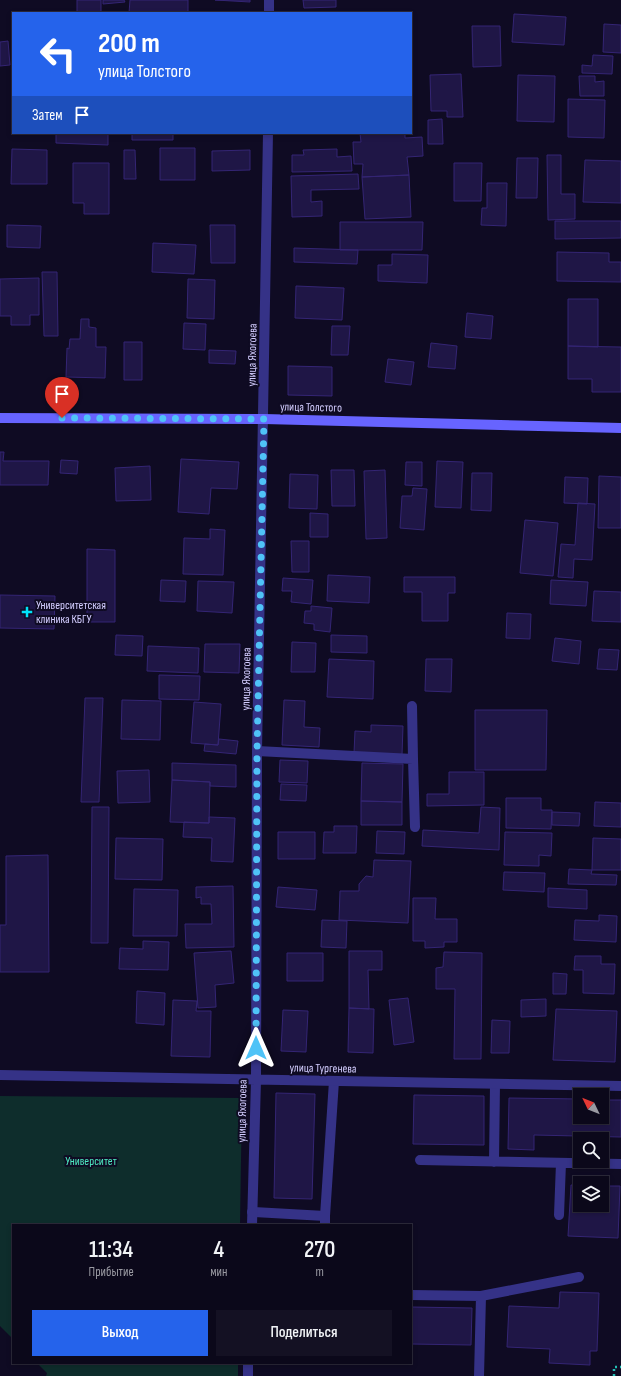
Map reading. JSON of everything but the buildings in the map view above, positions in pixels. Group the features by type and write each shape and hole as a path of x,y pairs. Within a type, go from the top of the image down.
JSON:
{"street":[{"path":"269,0 269,12"},
{"name":"улица Яхогоева","path":"252,1224 256,1080 257,751 268,134"},
{"name":"улица Толстого","path":"0,418 264,419 621,428"},
{"path":"412,706 415,827"},
{"path":"257,751 413,759"},
{"name":"улица Тургенева","path":"0,1075 621,1086"},
{"path":"252,1212 325,1220 334,1081"},
{"path":"494,1084 494,1162"},
{"path":"420,1160 621,1164"},
{"path":"559,1215 562,1163"},
{"path":"412,1295 481,1296 579,1277"},
{"path":"479,1376 481,1296"},
{"path":"248,1364 248,1376"}],"path":[{"path":"614,1376 614,1367 621,1367"}],"green space":[{"name":"Университет","path":"0,1096 242,1098 240,1224 12,1224 12,1338 0,1326"},
{"path":"38,1364 238,1364 238,1376 46,1376 47,1373"}],"place":[{"name":"Университетская клиника КБГУ","path":"27,612"}],"route":[{"path":"62,418 264,419 257,751 256,1048"}]}
